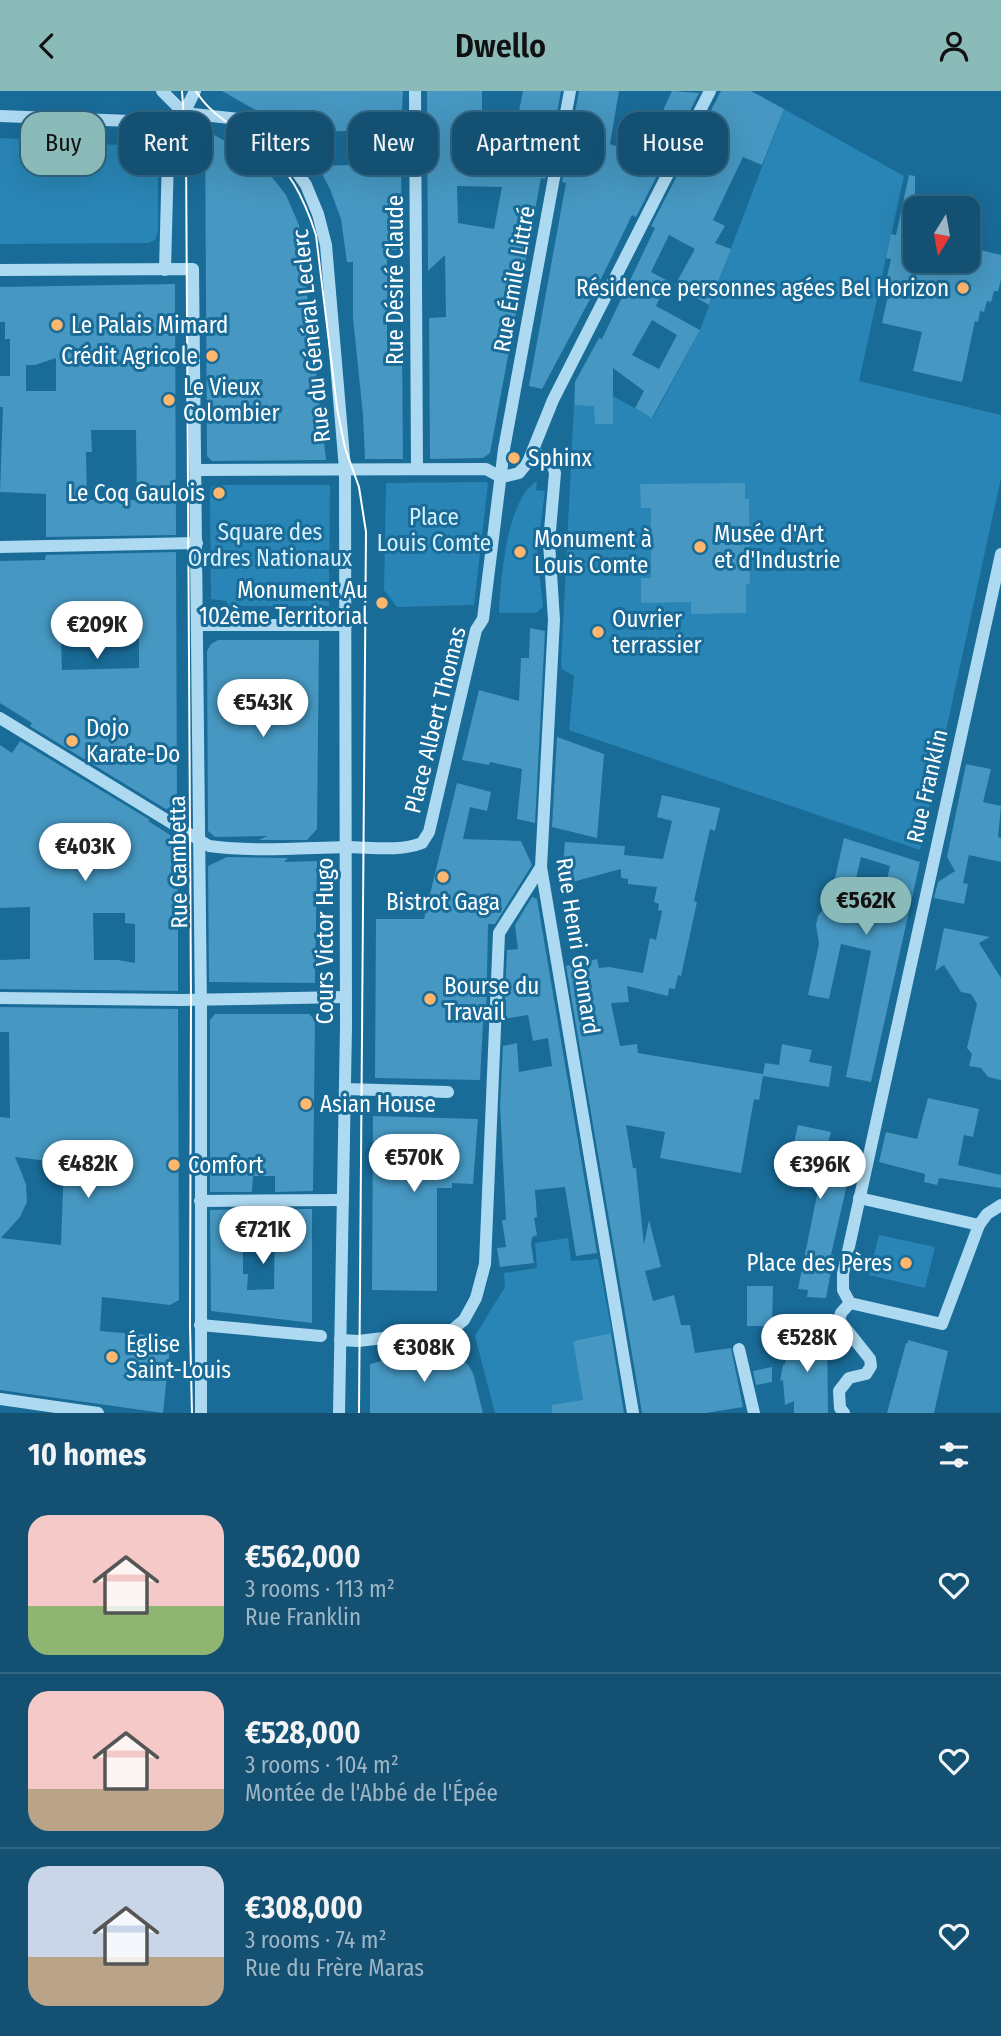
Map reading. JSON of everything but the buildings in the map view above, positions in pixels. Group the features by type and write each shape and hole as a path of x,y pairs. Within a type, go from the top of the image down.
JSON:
{"street":[{"path":"162,91 183,112"},
{"path":"184,112 195,91"},
{"name":"Rue Désiré Claude","path":"415,91 417,469"},
{"name":"Rue Émile Littré","path":"500,475 570,91"},
{"path":"196,470 486,469 500,475 519,473 533,453 553,400 710,91"},
{"path":"0,116 119,121"},
{"name":"Rue du Général Leclerc","path":"212,116 239,119 276,147 306,185 318,213 326,245 345,469"},
{"path":"0,270 165,270 168,175"},
{"name":"Rue Gambetta","path":"165,270 193,269 201,999 201,1413"},
{"name":"Rue Henri Gonnard","path":"533,453 547,457 555,473 549,542 554,620 541,867 633,1413"},
{"name":"Cours Victor Hugo","path":"339,1413 346,997 345,469"},
{"name":"Place Albert Thomas","path":"346,847 413,846 422,843 429,832 477,630 483,619 500,475"},
{"path":"0,547 197,543"},
{"name":"Rue Franklin","path":"850,1303 843,1290 842,1274 1001,554"},
{"path":"197,625 346,625"},
{"path":"0,718 209,846 346,847"},
{"path":"340,1340 369,1340 452,1331 464,1320 476,1298 485,1264 499,933 541,867"},
{"path":"0,998 346,997"},
{"path":"345,1089 448,1092"},
{"path":"859,1198 979,1225"},
{"path":"200,1201 343,1200"},
{"path":"844,1413 840,1408 839,1391 849,1378 866,1374 871,1366 870,1359 841,1325 841,1313 850,1303 942,1324 979,1225 987,1214 1001,1205"},
{"path":"200,1325 321,1336"},
{"path":"739,1349 754,1413"},
{"path":"0,1399 98,1413"}],"green space":[{"path":"784,109 904,176 859,381 1001,415 1001,478 920,850 569,730 574,676 562,669 561,665 575,383 578,377 653,418 700,330"},
{"path":"0,138 21,139 21,175 105,175 105,144 119,145 119,175 158,175 158,232 155,240 148,243 0,244"},
{"path":"537,481 536,490 545,491 537,553 543,607 536,613 499,613 504,561 512,522 527,490"},
{"name":"Place Louis Comte","path":"486,482 474,605 397,607 384,590 386,483"},
{"name":"Square des Ordres Nationaux","path":"330,485 329,606 229,606 226,601 211,599 210,491 212,486"},
{"path":"879,1235 935,1247 925,1288 869,1275"},
{"path":"568,1238 571,1261 598,1259 612,1333 573,1341 583,1400 575,1413 495,1413 475,1336 505,1287 504,1273 537,1268 535,1243"}],"tram line":[{"path":"182,91 186,148 192,1413"},
{"path":"196,91 216,114 269,153 287,173 301,196 311,221 316,235 337,408 345,448 359,487 366,532 359,1413"}],"place":[{"name":"Résidence personnes agées Bel Horizon","path":"963,288"},
{"name":"Le Palais Mimard","path":"57,325"},
{"name":"Crédit Agricole","path":"212,356"},
{"name":"Le Vieux Colombier","path":"169,400"},
{"name":"Sphinx","path":"514,458"},
{"name":"Le Coq Gaulois","path":"219,493"},
{"name":"Musée d'Art et d'Industrie","path":"700,547"},
{"name":"Monument à Louis Comte","path":"520,552"},
{"name":"Monument Au 102ème Territorial","path":"382,603"},
{"name":"Ouvrier terrassier","path":"598,632"},
{"name":"Dojo Karate-Do","path":"72,741"},
{"name":"Bistrot Gaga","path":"443,877"},
{"name":"Bourse du Travail","path":"430,999"},
{"name":"Asian House","path":"306,1104"},
{"name":"Comfort","path":"174,1165"},
{"name":"Place des Pères","path":"906,1263"},
{"name":"Église Saint-Louis","path":"112,1357"}]}
